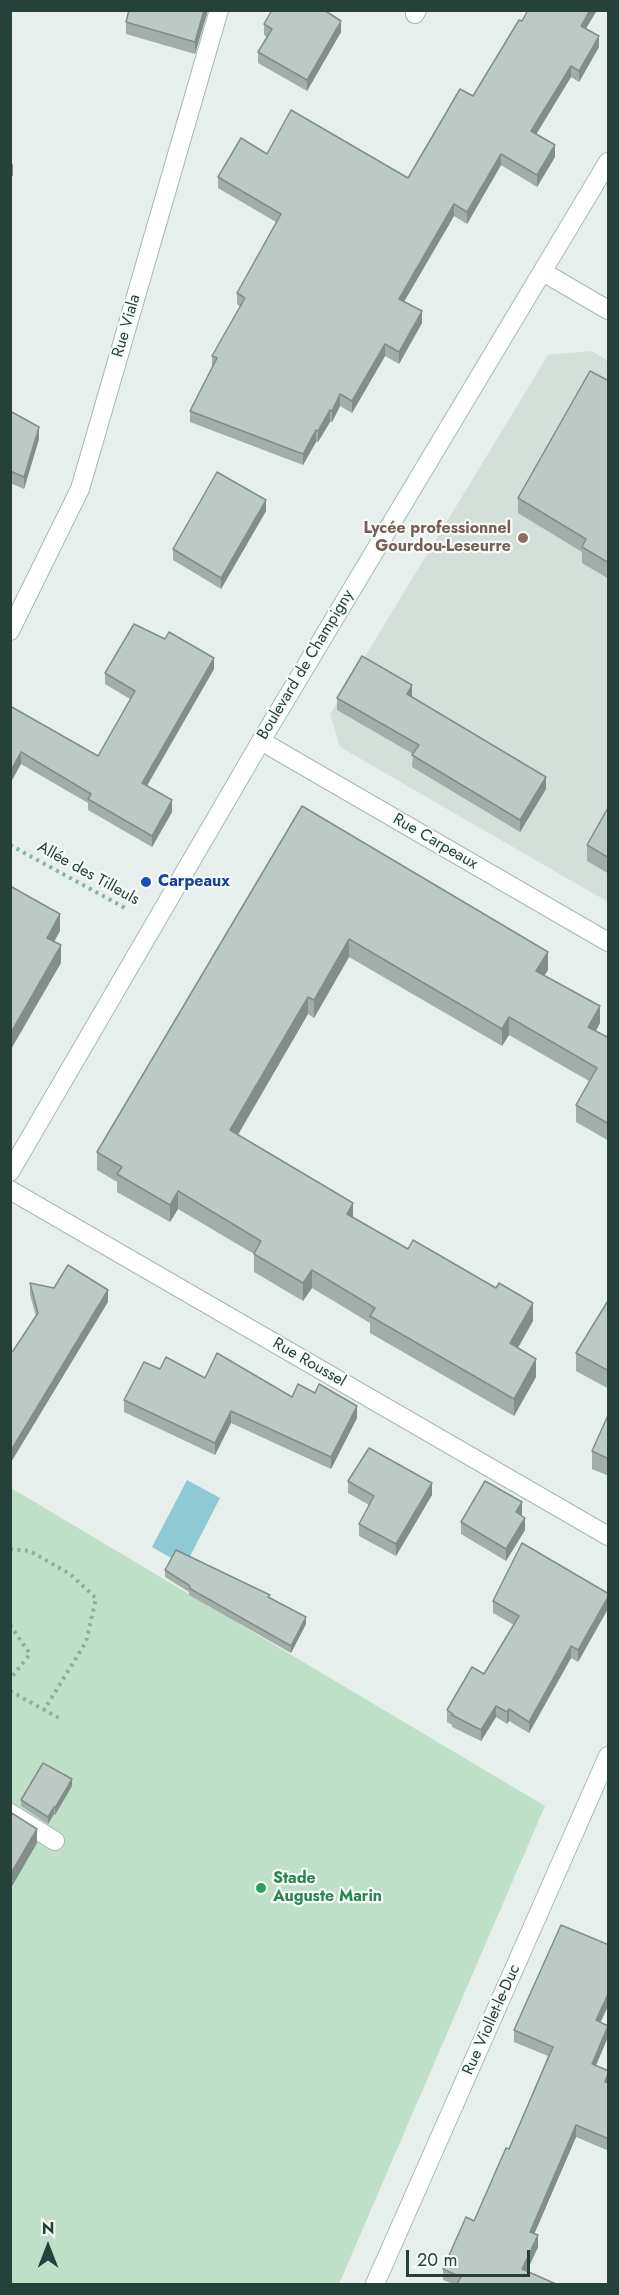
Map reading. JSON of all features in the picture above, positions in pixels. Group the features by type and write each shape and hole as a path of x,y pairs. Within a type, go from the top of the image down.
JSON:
{"street":[{"name":"Rue Viala","path":"10,631 80,489 219,10"},
{"name":"Boulevard de Champigny","path":"10,1172 261,741 609,162"},
{"path":"543,272 609,310"},
{"name":"Rue Carpeaux","path":"261,741 609,942"},
{"name":"Rue Roussel","path":"10,1190 609,1536"},
{"name":"Rue Viollet-le-Duc","path":"375,2284 609,1756"},
{"path":"10,1813 55,1840"}],"path":[{"name":"Allée des Tilleuls","path":"10,846 154,924"},
{"path":"10,1549 30,1551 70,1574 96,1598 86,1642 44,1710"},
{"path":"10,1625 30,1654 10,1679"},
{"path":"10,1691 59,1718"}],"shaded area":[{"name":"Lycée professionnel Gourdou-Leseurre","path":"592,351 608,361 608,902 340,747 330,714 548,355"}],"green space":[{"name":"Stade Auguste Marin","path":"11,1488 545,1806 339,2284 11,2284 10,1890 13,1886 11,1885"}],"water":[{"path":"187,1480 220,1498 185,1566 152,1547"}],"building":[{"path":"129,10 204,10 195,42 126,22"},
{"path":"272,10 324,10 341,21 307,80 258,52 272,29 264,24"},
{"path":"528,10 590,10 581,26 599,36 579,71 571,66 531,131 555,145 537,175 501,154 467,212 454,204 399,299 422,311 399,352 385,344 352,401 340,394 332,411 330,410 318,431 316,430 303,454 190,411 217,358 212,356 245,298 237,293 281,214 218,177 241,138 267,154 291,110 408,178 460,89 473,96 519,20 522,21"},
{"path":"590,371 609,381 609,563 582,547 586,539 518,498"},
{"path":"10,411 39,427 24,477 10,471"},
{"path":"217,472 266,500 221,578 173,549"},
{"path":"134,624 165,639 169,632 214,658 142,783 172,800 152,836 88,799 91,794 21,752 10,772 10,706 98,756 135,691 105,673"},
{"path":"362,656 412,685 407,694 546,777 520,820 412,755 419,745 337,698"},
{"path":"302,806 548,952 536,971 600,1006 588,1027 609,1038 609,1124 576,1105 597,1068 509,1017 502,1029 349,939 314,1000 308,997 230,1130 353,1203 347,1214 408,1249 413,1240 496,1288 499,1283 533,1303 510,1343 536,1359 514,1399 370,1316 375,1308 312,1270 303,1283 254,1254 261,1241 178,1191 170,1205 117,1174 122,1167 97,1152"},
{"path":"609,806 609,858 587,845"},
{"path":"10,886 60,914 47,938 61,945 10,1034"},
{"path":"68,1265 108,1290 10,1452 10,1352 13,1351 38,1313 30,1283 54,1288"},
{"path":"609,1299 609,1371 576,1353"},
{"path":"217,1353 292,1397 298,1384 315,1393 319,1384 357,1406 331,1457 231,1411 215,1443 124,1400 144,1362 160,1369 166,1357 205,1378"},
{"path":"609,1413 609,1459 592,1451"},
{"path":"369,1448 432,1483 396,1544 359,1524 374,1496 348,1481"},
{"path":"485,1481 522,1502 516,1512 525,1518 506,1549 461,1522"},
{"path":"522,1543 609,1595 578,1650 571,1646 529,1722 509,1709 507,1712 496,1706 481,1730 447,1710 472,1667 484,1674 519,1616 493,1601"},
{"path":"176,1550 270,1595 268,1597 306,1617 291,1646 189,1588 190,1586 165,1570"},
{"path":"43,1763 72,1779 48,1817 21,1800"},
{"path":"10,1812 37,1829 10,1875"},
{"path":"561,1925 609,1945 609,1992 596,2020 608,2026 592,2064 609,2071 605,2082 609,2083 609,2139 576,2125 530,2232 538,2235 522,2269 556,2284 457,2284 461,2277 443,2269 466,2217 474,2221 506,2148 509,2149 553,2047 514,2030"}],"place":[{"name":"Lycée professionnel Gourdou-Leseurre","path":"523,538"},
{"name":"Carpeaux","path":"146,882"},
{"name":"Stade Auguste Marin","path":"261,1888"}]}
